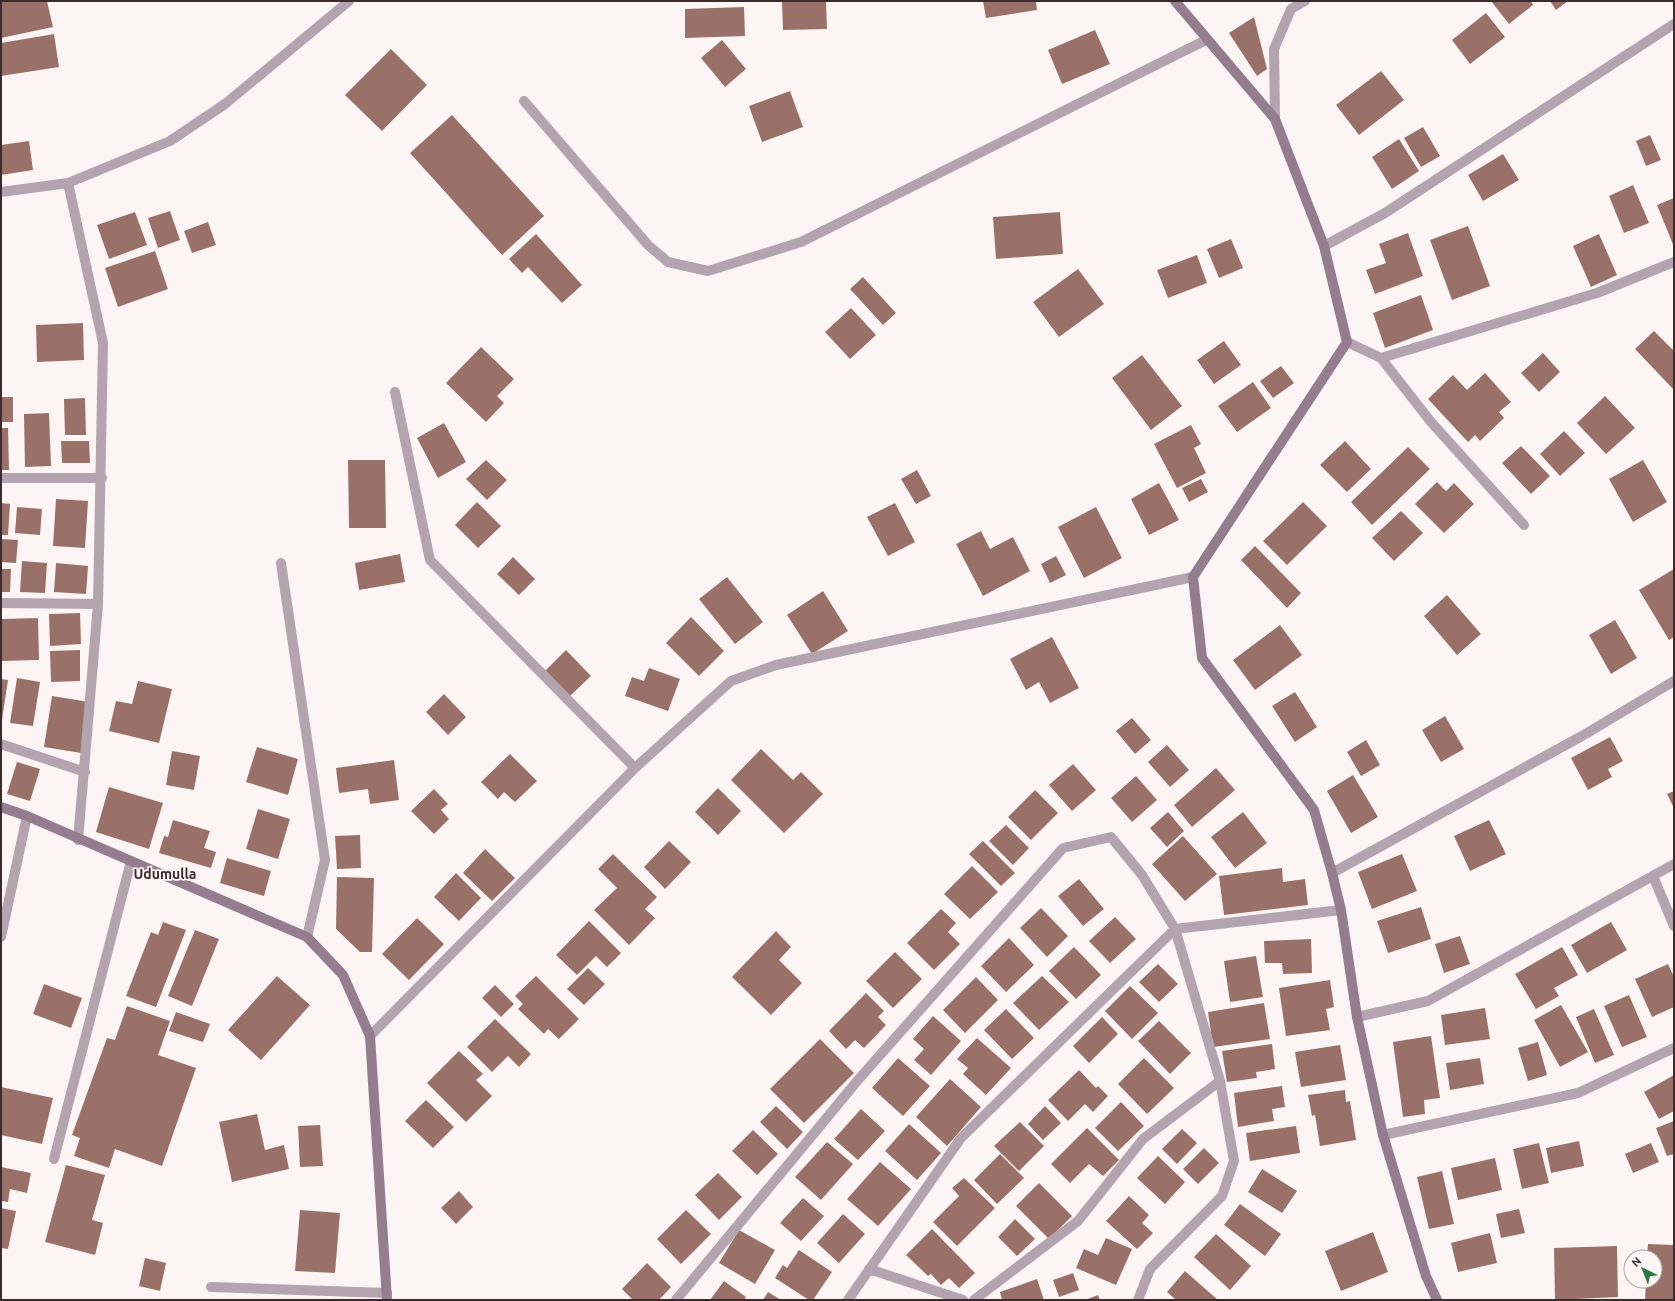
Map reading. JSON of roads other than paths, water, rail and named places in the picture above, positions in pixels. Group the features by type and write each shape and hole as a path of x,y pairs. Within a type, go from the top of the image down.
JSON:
{"street":[{"path":"1,192 68,183 170,141 225,104 349,1"},
{"path":"1175,1 1206,40 1275,119 1324,246 1347,342 1193,577 1202,658 1314,810 1341,910 1357,1017 1383,1135 1426,1276 1437,1300"},
{"path":"1275,119 1274,49 1291,9 1305,1"},
{"path":"1324,246 1385,213 1674,24"},
{"path":"524,101 648,245 668,262 708,271 801,242 1206,40"},
{"path":"68,183 103,343 102,478 98,604 85,772 78,840"},
{"path":"1381,358 1597,294 1674,262"},
{"path":"1347,342 1381,358 1431,422 1524,525"},
{"path":"395,392 430,560 635,768"},
{"path":"1,478 102,478"},
{"path":"281,564 325,860 307,937"},
{"path":"370,1036 635,768 731,681 776,665 1193,577"},
{"path":"1,604 98,604"},
{"path":"1332,873 1582,736 1674,681"},
{"path":"1,744 85,772"},
{"path":"1,807 27,816 78,840 131,861 307,937 343,975 370,1036 387,1296 211,1287"},
{"path":"1,937 27,816"},
{"path":"676,1300 858,1080 1063,848 1111,837 1142,875 1175,929 1220,1081 1234,1161 1222,1196 1150,1269 1138,1300"},
{"path":"54,1159 131,861"},
{"path":"1357,1017 1428,1001 1674,864"},
{"path":"1654,876 1674,926"},
{"path":"848,1300 961,1138 1175,929 1341,910"},
{"path":"1383,1135 1578,1093 1674,1048"},
{"path":"974,1300 1078,1221 1143,1139 1220,1081"},
{"path":"869,1269 963,1300"}],"district":[{"name":"Udumulla","path":"165,874"}]}
